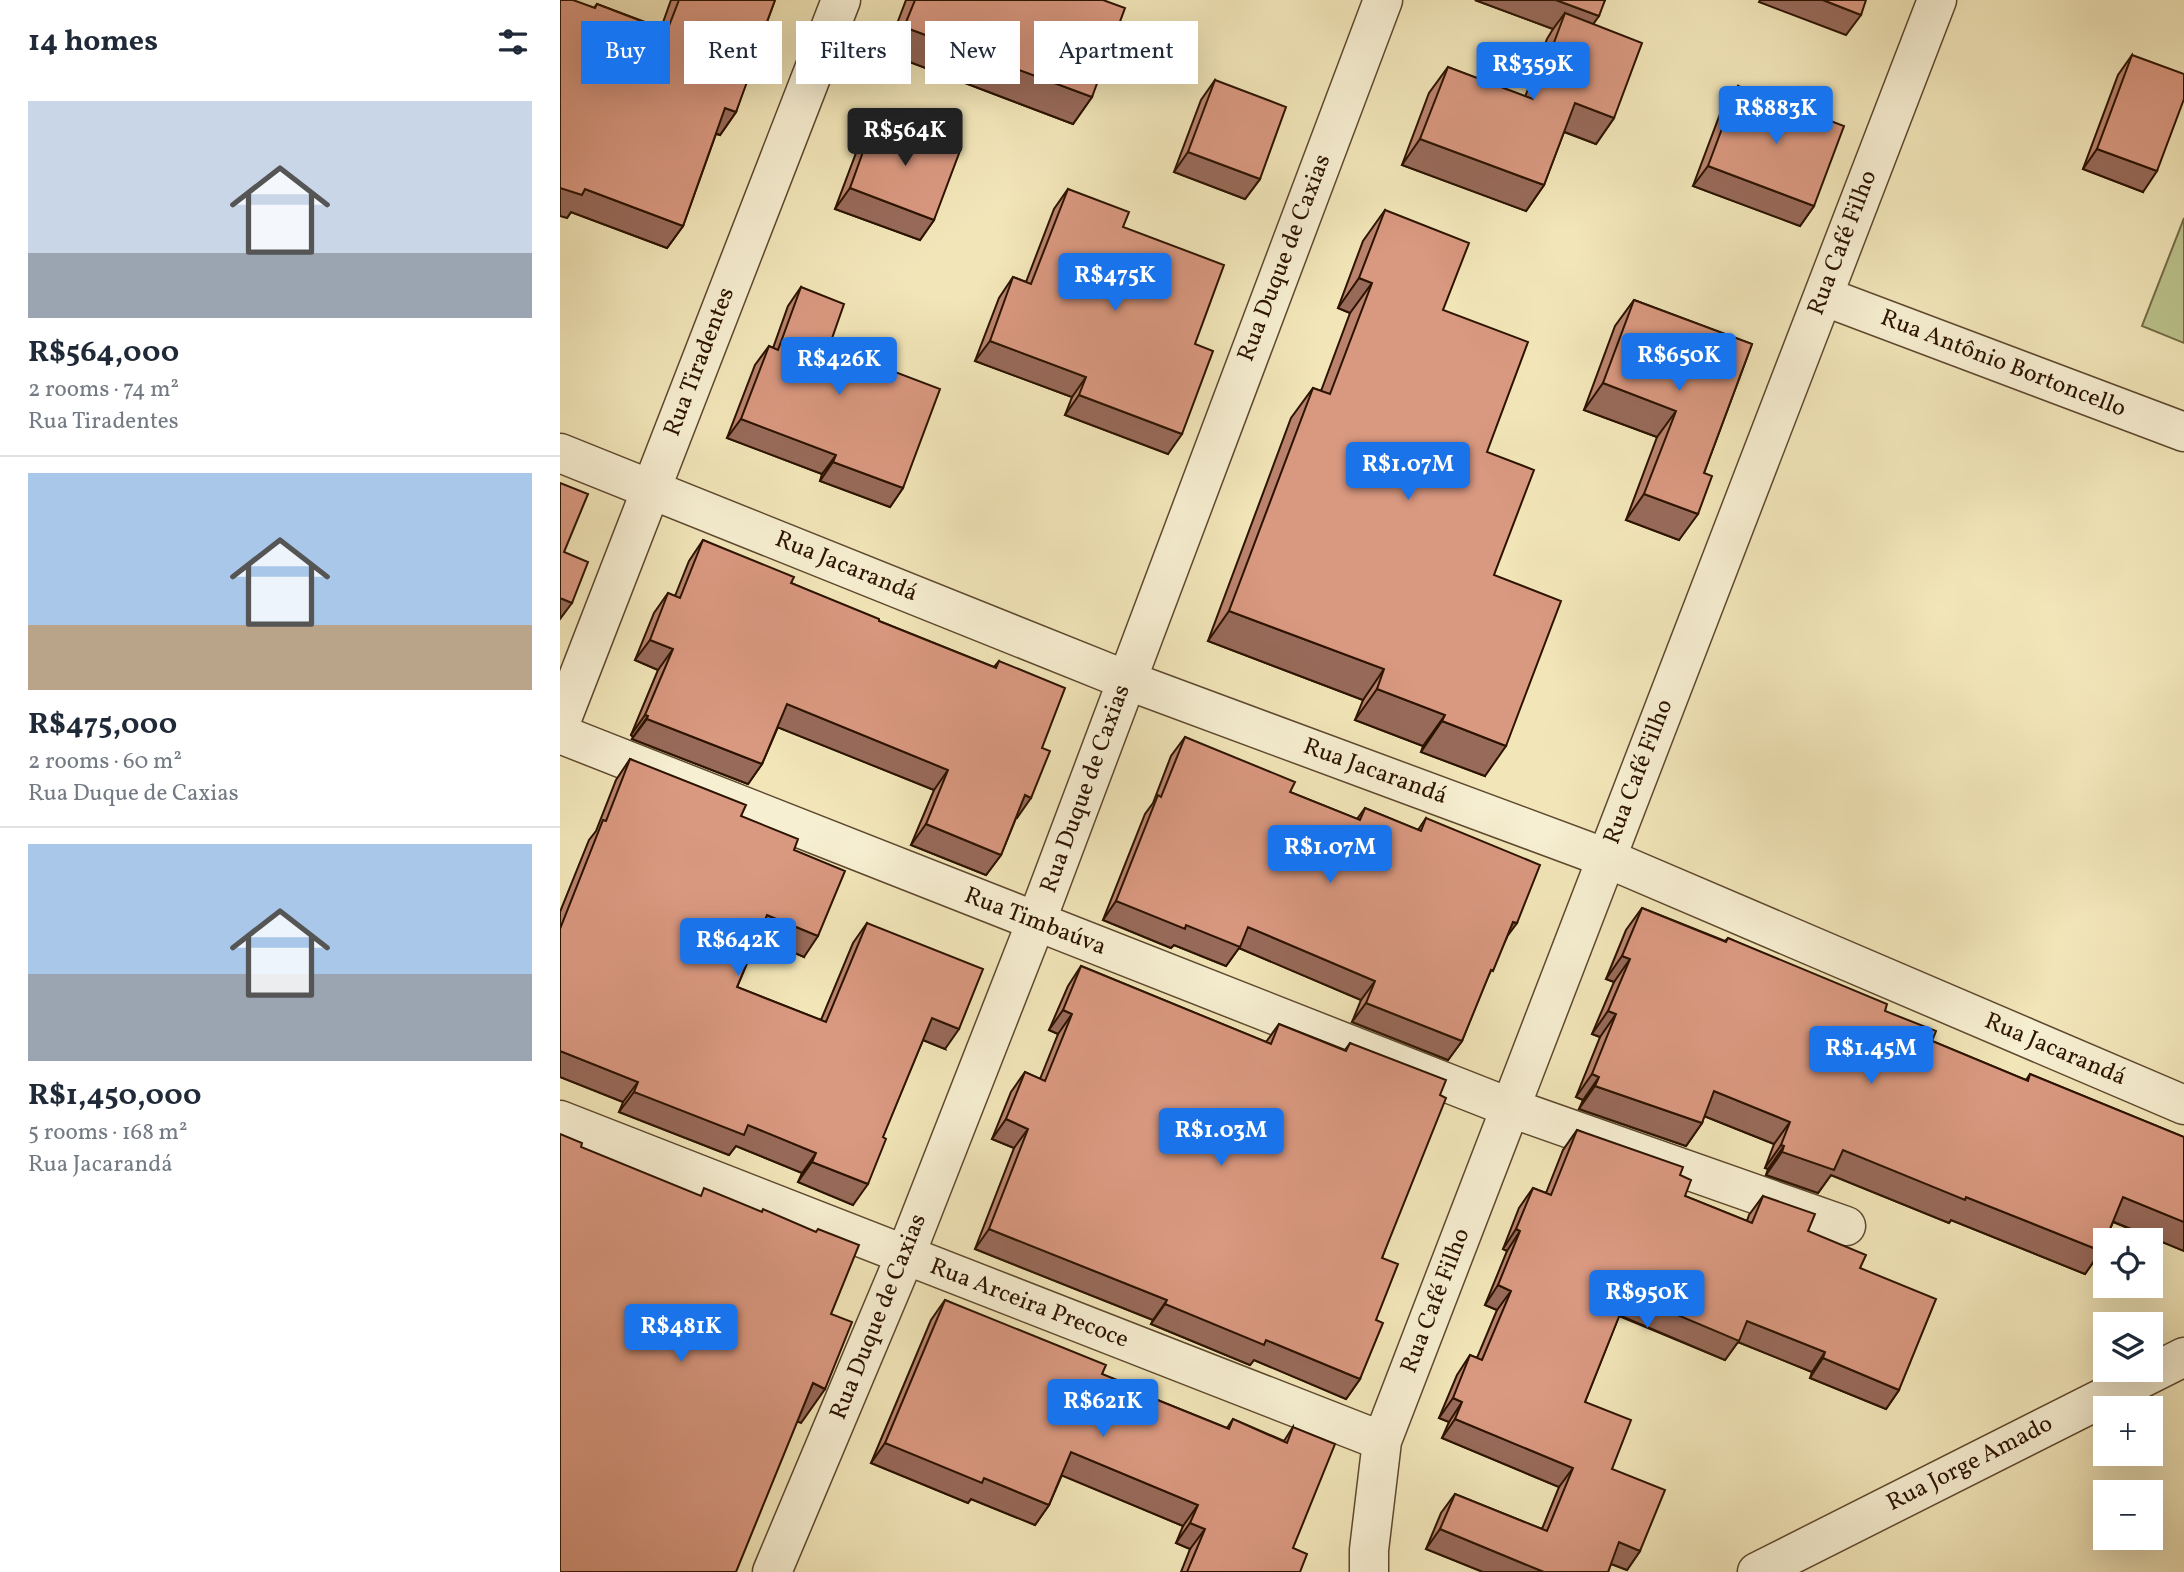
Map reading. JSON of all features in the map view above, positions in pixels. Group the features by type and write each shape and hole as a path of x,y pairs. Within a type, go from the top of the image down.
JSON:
{"street":[{"name":"Rua Tiradentes","path":"560,724 841,0"},
{"name":"Rua Duque de Caxias","path":"772,1572 905,1256 1036,922 1383,0"},
{"name":"Rua Café Filho","path":"1376,1565 1382,1441 1937,0"},
{"name":"Rua Antônio Bortoncello","path":"1823,296 2184,432"},
{"name":"Rua Jacarandá","path":"560,453 1126,680 1606,858 2184,1105"},
{"name":"Rua Timbaúva","path":"560,734 1510,1108 1846,1226"},
{"name":"Rua Arceira Precoce","path":"560,1120 1382,1441"},
{"name":"Rua Jorge Amado","path":"1757,1572 2184,1357"}],"green space":[{"path":"2184,218 2184,343 2142,326"}],"building":[{"path":"560,0 573,0 595,8 597,4 641,21 581,21 581,84 670,84 670,23 679,0 775,0 767,21 684,21 684,84 746,84 736,112 725,108 683,226 585,189 582,195 560,188"},
{"path":"915,0 1103,0 1125,8 1120,21 1034,21 1034,75 1020,70 1020,21 925,21 925,35 911,30 911,21 906,21"},
{"path":"1556,0 1605,0 1599,16"},
{"path":"1823,0 1866,0 1861,15"},
{"path":"1565,13 1642,43 1614,118 1575,103 1544,185 1420,139 1448,67 1533,99"},
{"path":"2132,55 2184,74 2184,99 2157,171 2097,149"},
{"path":"1215,80 1286,107 1260,179 1188,152"},
{"path":"1057,84 1097,84 1092,97"},
{"path":"1738,86 1844,126 1814,206 1708,166"},
{"path":"876,116 961,148 934,220 850,188"},
{"path":"1068,189 1129,212 1123,227 1224,265 1195,344 1213,351 1182,434 1079,395 1086,377 990,341 1013,277 1031,284"},
{"path":"1385,210 1469,243 1443,310 1528,342 1487,452 1534,470 1494,575 1561,601 1506,746 1442,721 1445,715 1377,689 1384,669 1229,611 1313,388 1330,394 1372,283 1359,278"},
{"path":"801,287 844,304 829,347 940,389 903,488 833,462 836,455 741,419 769,346 778,350"},
{"path":"1634,300 1752,344 1704,473 1712,476 1698,514 1644,494 1676,411 1603,383"},
{"path":"560,483 588,494 564,552 588,562 572,603 560,598"},
{"path":"703,540 794,577 791,583 879,621 996,668 999,661 1065,688 1042,748 1050,751 1031,798 1025,795 1001,855 926,824 948,770 787,704 762,764 647,719 648,716 645,715 673,649 650,640 668,593 680,598"},
{"path":"1185,737 1295,782 1290,792 1360,820 1365,808 1421,831 1426,818 1540,865 1517,923 1513,922 1462,1041 1366,1003 1375,981 1248,927 1240,947 1186,925 1185,929 1116,901 1158,795 1161,797"},
{"path":"630,759 746,805 741,816 798,839 794,850 845,871 818,936 767,915 737,987 826,1022 867,923 983,969 959,1029 932,1018 883,1137 886,1139 868,1184 812,1162 816,1153 748,1125 744,1135 634,1092 638,1082 560,1051 560,929"},
{"path":"1642,908 1726,942 1728,938 1887,1004 1885,1011 1936,1031 1932,1041 2028,1081 2030,1074 2184,1137 2184,1222 2123,1197 2110,1228 2093,1228 2093,1248 1966,1197 1965,1200 1843,1150 1834,1170 1782,1152 1784,1146 1781,1145 1790,1122 1714,1091 1702,1123 1595,1086 1599,1077 1592,1074 1616,1014 1608,1011 1630,959 1622,956"},
{"path":"1081,966 1271,1044 1279,1024 1346,1051 1350,1043 1446,1080 1440,1095 1446,1098 1382,1258 1398,1264 1376,1320 1383,1323 1360,1379 1266,1340 1264,1345 1165,1304 1167,1300 989,1229 1028,1129 1006,1119 1025,1072 1045,1081 1072,1014 1063,1010"},
{"path":"1577,1130 1683,1167 1680,1175 1691,1180 1685,1196 1752,1223 1763,1196 1815,1214 1808,1231 1866,1255 1860,1268 1936,1299 1899,1390 1823,1358 1825,1352 1747,1321 1739,1341 1628,1294 1585,1402 1631,1420 1612,1469 1665,1490 1640,1551 1619,1542 1608,1572 1544,1572 1440,1529 1455,1494 1547,1531 1573,1468 1455,1419 1462,1402 1453,1398 1470,1355 1482,1360 1511,1291 1498,1285 1520,1231 1516,1229 1533,1188 1551,1195"},
{"path":"560,1134 582,1143 581,1147 701,1196 704,1188 816,1232 818,1229 859,1245 831,1314 852,1322 825,1389 813,1383 736,1572 560,1572"},
{"path":"945,1300 1106,1365 1102,1374 1229,1429 1233,1419 1287,1443 1293,1427 1335,1444 1293,1548 1307,1554 1300,1572 1187,1572 1205,1529 1190,1523 1198,1505 1071,1452 1049,1505 984,1478 982,1483 885,1443"}]}
